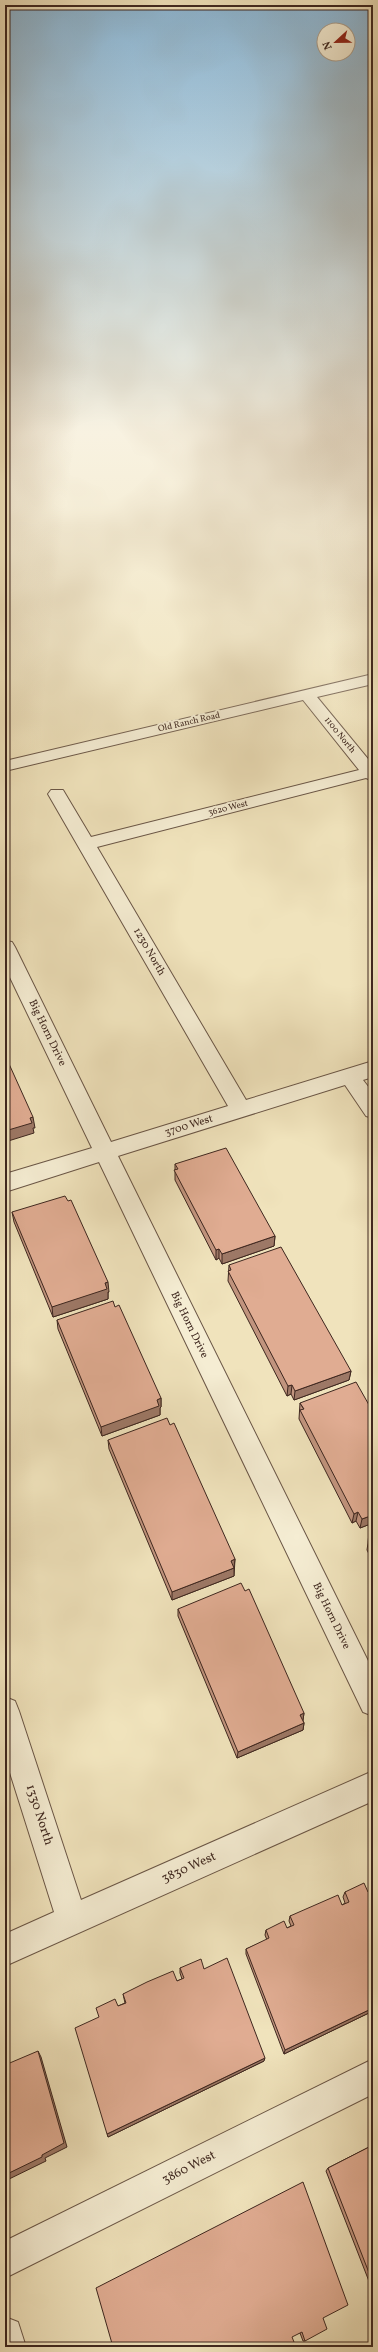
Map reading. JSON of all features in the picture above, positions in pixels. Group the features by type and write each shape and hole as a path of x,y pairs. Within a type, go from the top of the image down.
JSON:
{"street":[{"name":"Old Ranch Road","path":"5,766 373,678"},
{"name":"1100 North","path":"306,694 371,774"},
{"name":"3620 West","path":"86,844 371,774"},
{"name":"1230 North","path":"57,794 241,1110"},
{"name":"Big Horn Drive","path":"5,947 373,1702"},
{"name":"3700 West","path":"5,1183 373,1069"},
{"path":"350,1076 373,1110"},
{"name":"1330 North","path":"5,1711 72,1920"},
{"name":"3830 West","path":"5,1950 373,1786"},
{"name":"3860 West","path":"5,2260 373,2076"},
{"path":"5,2335 8,2347"}],"building":[{"path":"5,1055 33,1117 30,1118 32,1123 5,1131"},
{"path":"226,1148 275,1236 222,1254 219,1249 216,1250 174,1170 178,1169 175,1164"},
{"path":"65,1196 68,1201 71,1200 108,1282 105,1283 107,1289 52,1307 12,1212"},
{"path":"281,1247 351,1371 295,1391 292,1385 288,1386 228,1271 231,1270 229,1265"},
{"path":"113,1301 115,1307 119,1305 161,1398 157,1400 159,1406 101,1427 57,1320"},
{"path":"356,1382 373,1412 373,1515 362,1519 358,1512 354,1514 300,1410 304,1409 300,1403"},
{"path":"167,1418 170,1425 174,1423 235,1559 231,1561 234,1568 172,1592 108,1440"},
{"path":"373,1532 373,1540 369,1533"},
{"path":"373,1540 373,1550 369,1542"},
{"path":"241,1583 245,1591 249,1589 304,1713 300,1715 304,1723 238,1752 178,1609"},
{"path":"364,1883 368,1892 373,1890 373,2008 285,2050 246,1949 269,1938 266,1930 284,1921 287,1928 294,1925 290,1916 338,1895 342,1905 349,1902 345,1892"},
{"path":"227,1958 265,2058 107,2134 75,2028 99,2017 96,2008 115,1999 118,2006 126,2003 123,1994 147,1982 173,1971 177,1981 184,1978 180,1968 201,1959 204,1969"},
{"path":"38,2051 64,2143 42,2155 42,2157 5,2175 5,2065"},
{"path":"373,2145 373,2283 328,2168"},
{"path":"303,2182 348,2305 323,2318 327,2329 305,2341 302,2332 292,2337 296,2347 113,2347 96,2288"}]}
